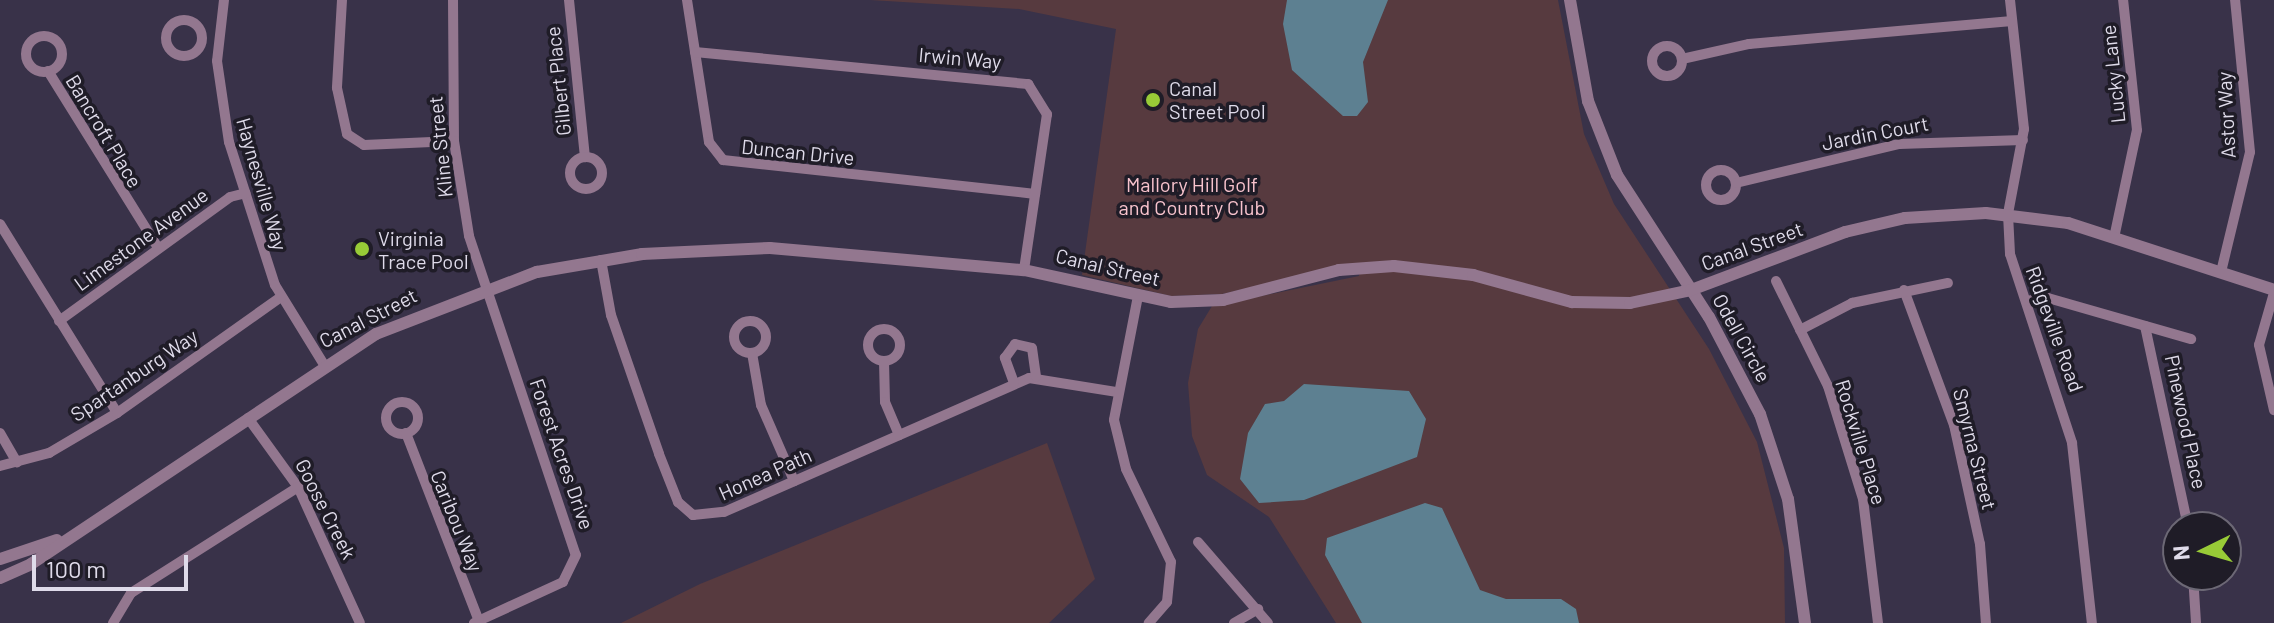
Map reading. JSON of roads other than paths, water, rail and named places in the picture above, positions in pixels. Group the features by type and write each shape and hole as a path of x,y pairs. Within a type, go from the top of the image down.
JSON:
{"street":[{"name":"Haynesville Way","path":"224,0 219,42 220,100 246,193 281,297 323,363"},
{"path":"342,0 337,88 347,134 364,145 454,141"},
{"name":"Kline Street","path":"453,0 454,141 483,289"},
{"name":"Gilbert Place","path":"569,0 585,157"},
{"name":"Duncan Drive","path":"687,0 709,142 734,165 1035,194"},
{"name":"Odell Circle","path":"1570,0 1578,59 1603,142 1633,206 1691,290 1741,374 1779,470 1805,623"},
{"name":"Ridgeville Road","path":"2010,0 2023,140 2008,214 2010,254 2072,443 2092,623"},
{"name":"Lucky Lane","path":"2114,238 2137,130 2123,0"},
{"name":"Astor Way","path":"2221,272 2250,152 2235,0"},
{"path":"1682,59 1763,42 2012,21"},
{"path":"202,40 219,42"},
{"name":"Irwin Way","path":"695,52 1028,84 1047,114 1024,270"},
{"name":"Bancroft Place","path":"48,71 158,248"},
{"name":"Jardin Court","path":"1736,183 1899,144 2023,140"},
{"name":"Limestone Avenue","path":"59,321 158,248 246,193"},
{"name":"Canal Street","path":"0,578 72,535 248,418 323,363 483,289 601,260 770,248 1024,270 1138,296 1223,300 1339,270 1394,266 1473,275 1572,302 1630,303 1691,290 1905,218 2008,214 2114,238 2274,291"},
{"path":"0,224 117,413"},
{"name":"Honea Path","path":"601,260 611,315 684,509 713,516 1014,383 1036,377 1116,392"},
{"name":"Rockville Place","path":"1776,281 1828,386 1863,499 1878,623"},
{"path":"1800,330 1852,303 1948,283"},
{"name":"Forest Acres Drive","path":"476,622 563,582 576,555 483,289"},
{"name":"Smyrna Street","path":"1904,290 1954,425 1980,544 1986,623"},
{"path":"2274,291 2259,345 2274,410"},
{"path":"1138,296 1116,392 1119,453 1171,562 1167,602 1149,623"},
{"name":"Spartanburg Way","path":"0,466 17,463 117,413 281,297"},
{"path":"2026,301 2048,298 2191,339"},
{"name":"Pinewood Place","path":"2145,326 2185,511"},
{"path":"1014,383 1005,358 1015,344 1032,348 1036,377"},
{"path":"752,353 761,405 794,481"},
{"path":"884,361 885,402 899,435"},
{"name":"Goose Creek","path":"248,418 298,487 360,623"},
{"path":"0,433 17,463"},
{"name":"Caribou Way","path":"406,433 476,622"},
{"path":"113,623 131,593 298,487"},
{"name":"Canal Street","path":"0,559 72,535"},
{"path":"1198,542 1268,623"},
{"path":"2194,591 2196,623"},
{"path":"1234,623 1258,609"}],"water":[{"path":"1287,0 1388,0 1363,62 1368,102 1357,116 1343,116 1292,70 1283,24"},
{"path":"1304,384 1409,391 1426,419 1417,457 1304,500 1259,503 1240,479 1248,433 1265,404 1284,401"},
{"path":"1425,503 1442,508 1480,590 1506,599 1561,599 1576,609 1579,623 1362,623 1325,555 1327,538"}],"place":[{"name":"Canal Street Pool","path":"1153,100"},
{"name":"Virginia Trace Pool","path":"362,249"}],"park label":[{"name":"Mallory Hill Golf and Country Club","path":"1192,196"}]}
